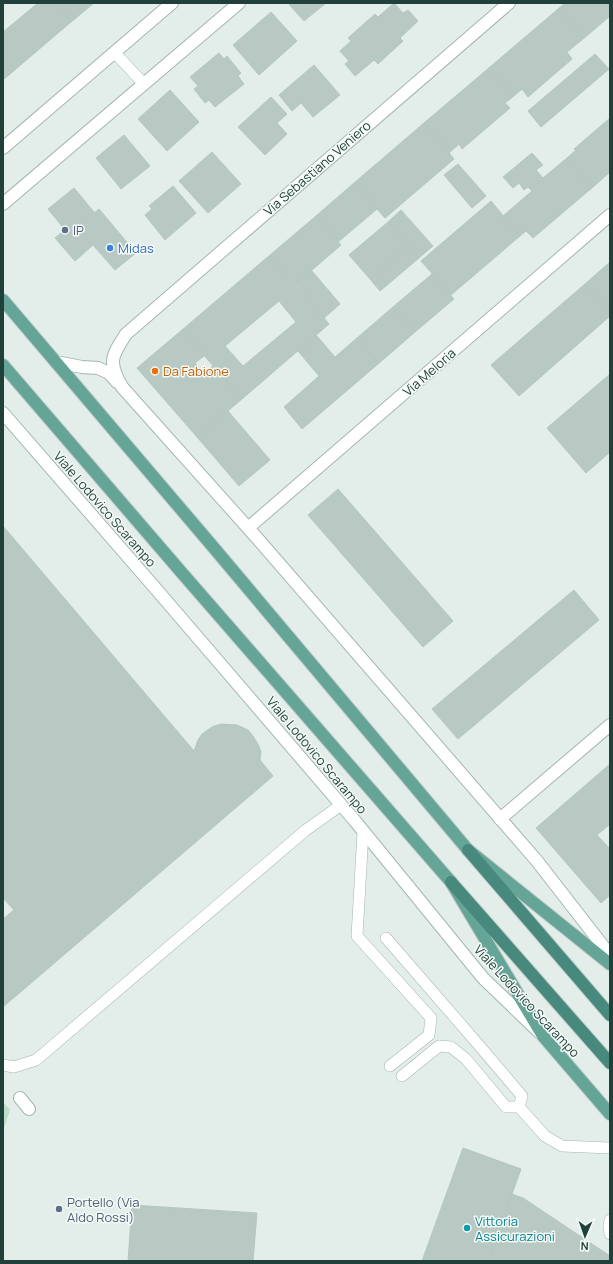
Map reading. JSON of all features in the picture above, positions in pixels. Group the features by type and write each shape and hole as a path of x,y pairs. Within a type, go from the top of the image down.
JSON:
{"highway":[{"path":"468,850 610,1016"},
{"name":"Viale Lodovico Scarampo","path":"451,882 610,1063"}],"main road":[{"path":"3,300 468,850 610,964"},
{"name":"Viale Lodovico Scarampo","path":"3,365 451,882"},
{"path":"451,882 542,1036"},
{"name":"Viale Lodovico Scarampo","path":"542,1036 610,1114"}],"street":[{"path":"3,148 172,3"},
{"path":"3,204 238,3"},
{"name":"Via Sebastiano Veniero","path":"122,387 115,374 112,357 126,334 509,3"},
{"name":"Via Meloria","path":"248,528 610,215"},
{"path":"56,362 82,367 98,368 109,373 248,528 537,860 610,955"},
{"name":"Viale Lodovico Scarampo","path":"3,413 341,805 483,978 542,1036"},
{"path":"500,819 610,725"},
{"path":"20,1098 29,1109"}],"lane":[{"path":"115,53 144,84"},
{"path":"3,1065 14,1067 36,1060 306,830 341,805"},
{"path":"363,832 357,936 431,1018 429,1035 390,1066"},
{"path":"386,938 522,1096 519,1107"},
{"path":"402,1076 439,1046 451,1047 466,1059 506,1107 519,1107 545,1136 562,1146 610,1148"},
{"path":"610,1220 610,1234"}],"green space":[{"path":"3,1102 10,1110 3,1131"}],"building":[{"path":"38,3 54,3 71,22 3,80 3,32"},
{"path":"54,3 94,3 71,22"},
{"path":"288,3 326,3 304,21"},
{"path":"394,3 403,13 408,10 418,21 400,38 403,41 378,64 374,60 355,76 345,64 349,61 340,51 351,41 348,38 375,14 378,17"},
{"path":"565,3 610,3 610,16 583,39 558,9"},
{"path":"558,9 583,39 567,52 572,59 528,97 522,89 514,96 490,67"},
{"path":"271,12 297,41 259,75 233,45"},
{"path":"219,53 224,59 227,56 241,73 238,76 244,84 215,107 209,100 205,103 194,89 198,86 190,77"},
{"path":"595,54 609,69 541,127 528,111"},
{"path":"314,65 340,95 313,117 301,103 292,111 279,95"},
{"path":"490,67 514,96 505,103 510,108 462,149 459,144 449,153 424,123"},
{"path":"170,90 199,122 167,151 138,119"},
{"path":"271,97 287,114 277,123 287,134 265,155 238,127"},
{"path":"610,118 610,172 593,187 567,158 576,150 574,149"},
{"path":"424,123 454,159 385,218 354,183"},
{"path":"124,135 150,166 121,189 96,158"},
{"path":"212,152 241,184 208,213 179,181"},
{"path":"532,153 543,165 536,170 543,178 567,158 593,187 533,238 526,231 520,236 503,216 532,191 528,187 524,190 519,183 513,188 503,177"},
{"path":"458,164 486,196 472,208 444,175"},
{"path":"354,183 377,209 338,242 316,216"},
{"path":"173,186 196,213 165,240 145,215 152,209 149,206"},
{"path":"74,188 94,212 77,227 93,245 75,261 55,238 65,230 48,209"},
{"path":"491,201 520,236 451,295 421,261"},
{"path":"99,209 136,253 115,270 77,227"},
{"path":"401,210 433,246 419,258 388,222"},
{"path":"316,216 341,245 296,284 270,255"},
{"path":"388,222 408,246 370,279 349,255"},
{"path":"408,246 419,258 380,291 370,279"},
{"path":"270,255 329,324 242,399 182,330","holes":["279,301 296,322 243,366 225,346"]},
{"path":"610,262 610,313 585,284"},
{"path":"312,271 340,304 324,318 296,284"},
{"path":"432,274 454,299 415,332 393,307"},
{"path":"585,284 610,313 610,316 519,396 491,365"},
{"path":"393,307 415,332 378,364 357,338"},
{"path":"182,330 204,356 195,363 204,374 213,366 242,399 197,437 137,368"},
{"path":"316,335 335,357 357,338 378,364 302,429 284,407 319,376 298,351"},
{"path":"610,374 610,452 586,473 547,428"},
{"path":"228,411 270,460 239,486 197,437"},
{"path":"338,489 453,621 423,647 308,515"},
{"path":"3,526 194,751 202,734 212,727 221,724 237,725 248,730 253,736 261,752 260,760 273,776 3,1007 3,919 14,910 3,898"},
{"path":"574,590 599,620 458,739 432,709"},
{"path":"610,764 610,824 597,835 610,849 610,895 601,903 536,828"},
{"name":"Vittoria Assicurazioni","path":"463,1148 521,1169 488,1261 422,1261"},
{"name":"Vittoria Assicurazioni","path":"512,1194 523,1198 610,1256 610,1261 488,1261"},
{"path":"132,1205 257,1213 253,1261 128,1261"}],"place":[{"name":"IP","path":"65,230"},
{"name":"Midas","path":"110,248"},
{"name":"Da Fabione","path":"155,371"},
{"name":"Portello (Via Aldo Rossi)","path":"59,1209"},
{"name":"Vittoria Assicurazioni","path":"467,1228"}]}
